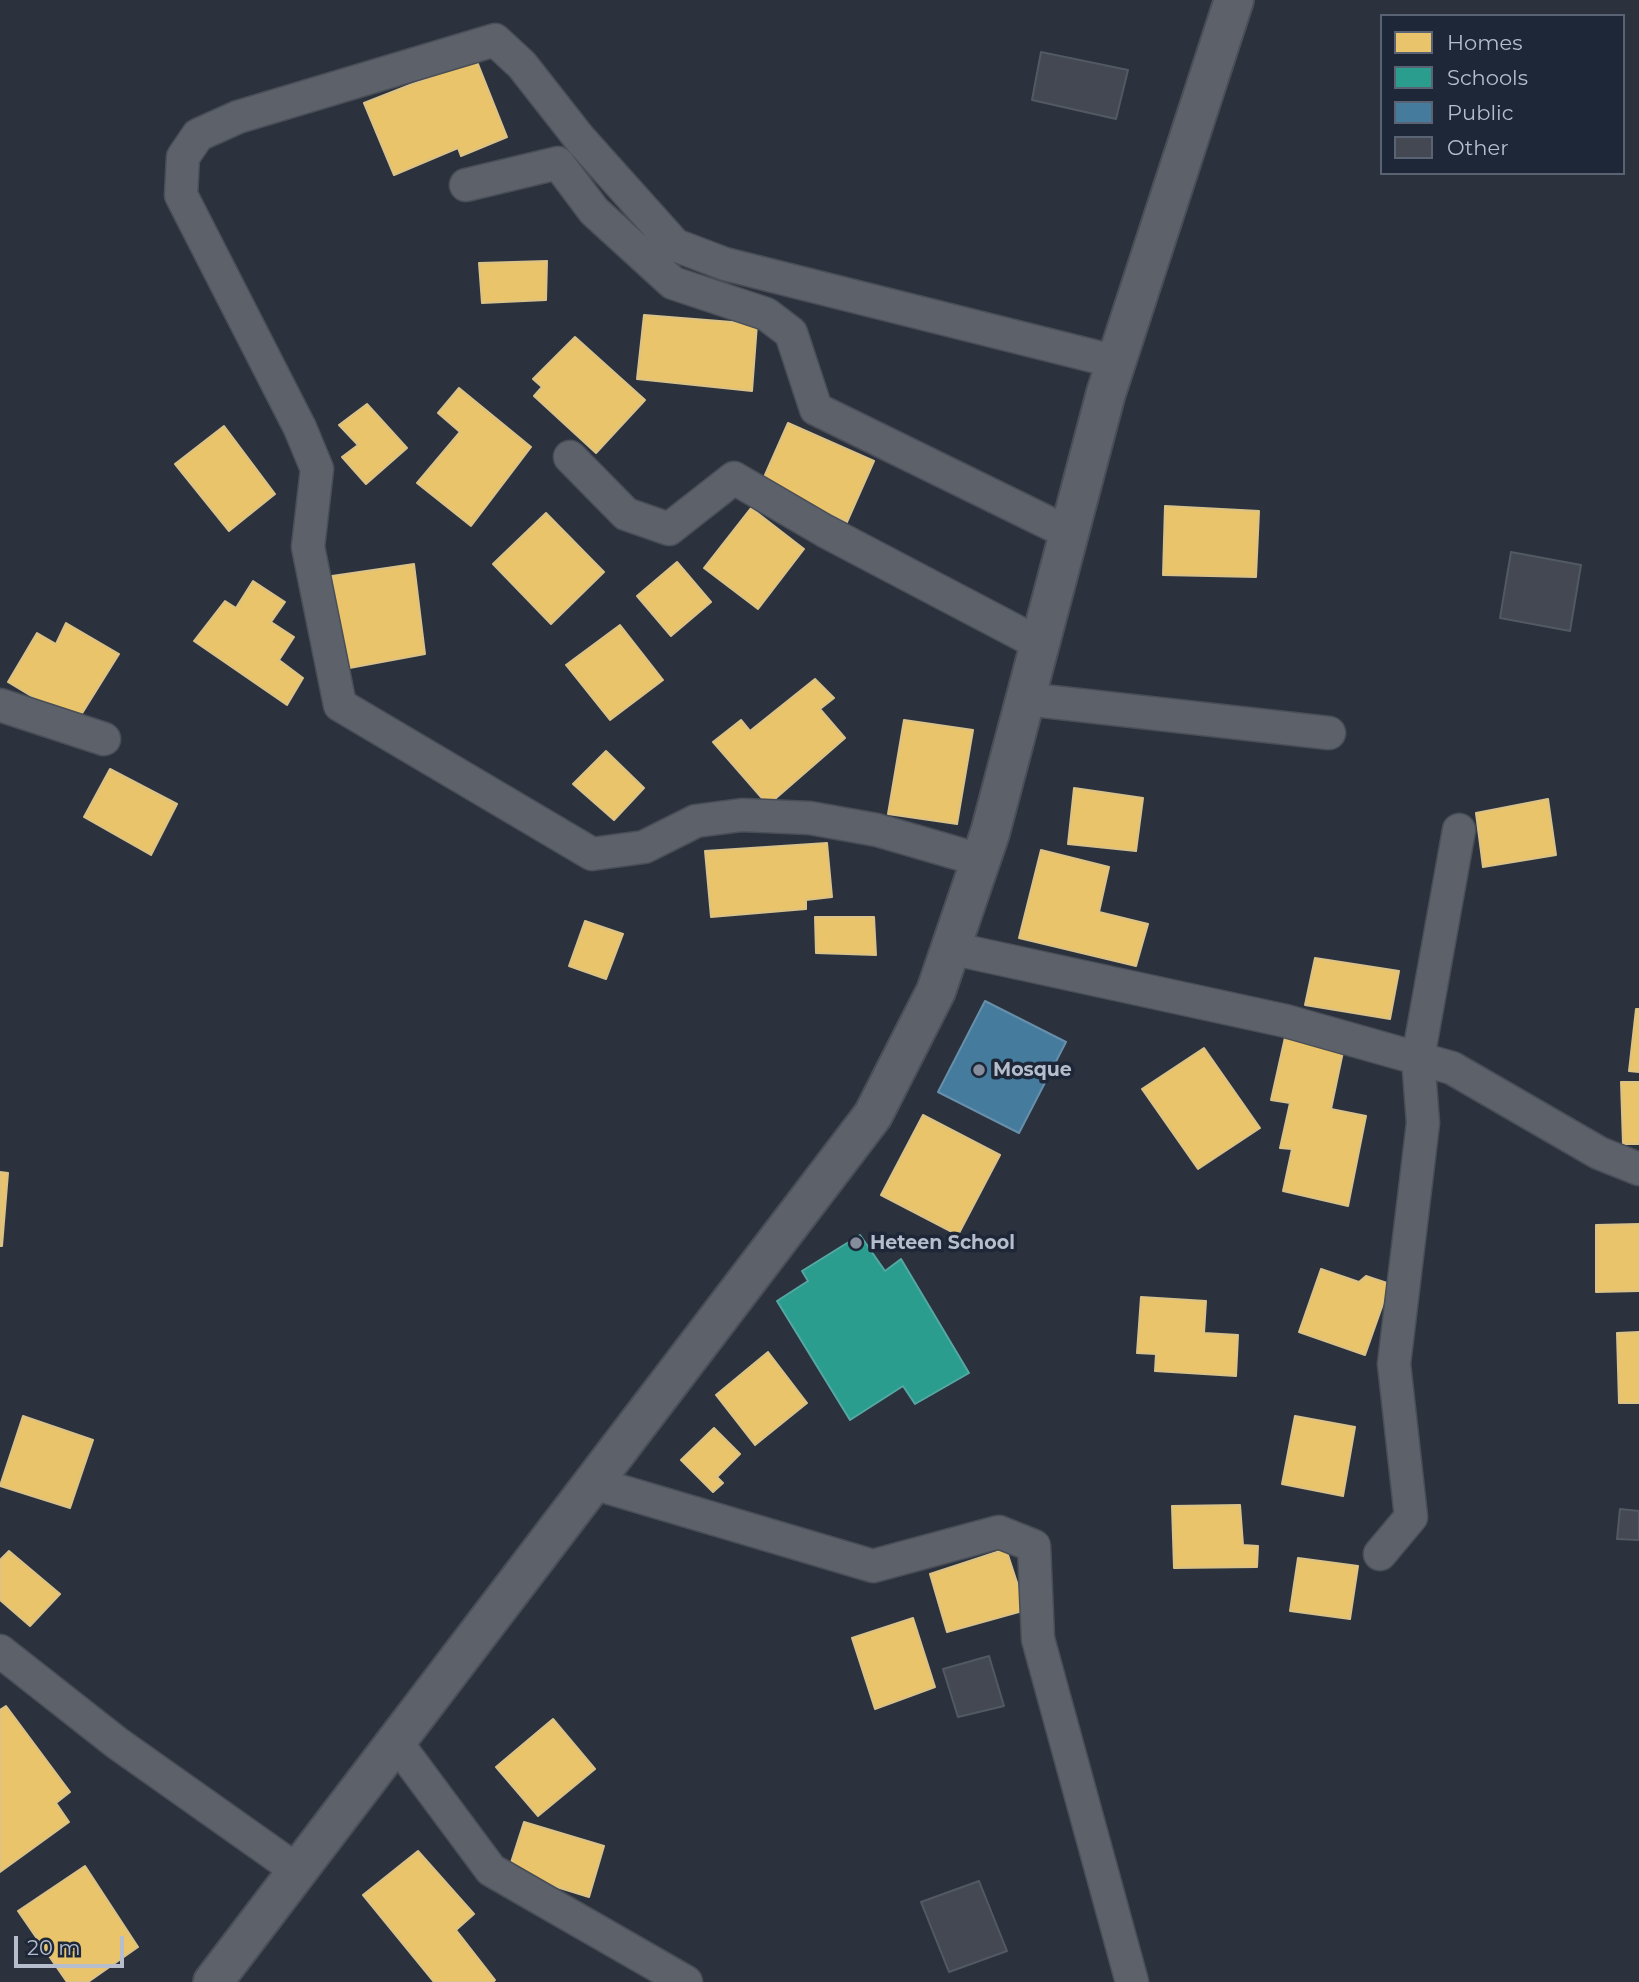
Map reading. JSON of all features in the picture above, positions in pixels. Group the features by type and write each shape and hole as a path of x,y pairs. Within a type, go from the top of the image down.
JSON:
{"street":[{"path":"213,1982 873,1115 936,991 990,833 1106,393 1234,0"},
{"path":"980,860 877,830 810,818 742,815 696,821 644,847 592,854 340,705 308,547 317,469 300,428 181,195 183,157 198,135 238,117 495,40 522,65 580,139 675,245 725,264 1117,362"},
{"path":"466,186 558,163 594,211 673,283 766,314 791,333 816,409 1069,533"},
{"path":"570,457 626,513 669,529 734,478 825,531 1040,644"},
{"path":"1026,699 1329,733"},
{"path":"0,705 104,739"},
{"path":"1380,1554 1411,1517 1394,1364 1423,1123 1418,1058 1459,830"},
{"path":"950,948 1286,1021 1452,1068 1599,1153 1639,1169"},
{"path":"593,1483 873,1566 999,1532 1034,1546 1038,1639 1132,1982"},
{"path":"0,1651 117,1743 298,1871"},
{"path":"396,1742 491,1870 685,1982"}],"building: Homes":[{"path":"476,59 507,137 461,156 458,148 394,175 364,103"},
{"path":"547,261 546,300 482,303 479,263"},
{"path":"644,315 757,324 752,391 637,379"},
{"path":"575,337 645,400 596,453 534,396 542,387 533,379"},
{"path":"459,388 531,447 471,526 417,483 460,432 438,413"},
{"path":"367,404 407,448 366,484 342,457 358,445 339,425"},
{"path":"788,423 874,461 847,522 761,484"},
{"path":"224,426 275,494 229,531 175,464"},
{"path":"1165,506 1259,511 1256,577 1163,575"},
{"path":"751,508 804,549 758,609 704,568"},
{"path":"546,513 604,572 551,624 493,564"},
{"path":"677,562 711,602 671,636 637,596"},
{"path":"414,564 425,654 344,669 332,576"},
{"path":"253,581 285,602 271,622 294,637 279,660 303,678 287,705 194,641 225,601 236,608"},
{"path":"66,623 119,654 76,723 8,682 37,633 56,644"},
{"path":"620,625 663,680 610,720 566,665"},
{"path":"815,679 834,698 820,709 845,738 768,805 713,742 741,720 750,731"},
{"path":"904,720 973,730 957,824 888,814"},
{"path":"606,751 644,788 614,820 573,784"},
{"path":"110,769 177,804 151,855 84,817"},
{"path":"1074,788 1143,798 1136,851 1068,844"},
{"path":"1548,799 1556,855 1483,867 1476,813"},
{"path":"827,843 832,897 806,900 806,909 711,917 705,851"},
{"path":"1041,850 1109,867 1099,912 1148,924 1136,966 1019,938"},
{"path":"815,917 874,917 876,955 816,953"},
{"path":"585,921 623,934 606,979 569,966"},
{"path":"1315,958 1399,971 1390,1019 1305,1005"},
{"path":"1636,1009 1639,1009 1639,1072 1629,1071"},
{"path":"1286,1033 1344,1047 1331,1109 1366,1116 1348,1206 1283,1191 1292,1149 1280,1148 1290,1103 1271,1100"},
{"path":"1204,1048 1260,1128 1198,1169 1142,1089"},
{"path":"1621,1082 1639,1082 1639,1144 1623,1144"},
{"path":"923,1115 1000,1155 958,1235 881,1195"},
{"path":"0,1172 8,1173 2,1246 0,1246"},
{"path":"1639,1224 1639,1291 1596,1292 1596,1225"},
{"path":"1321,1269 1359,1282 1366,1276 1390,1284 1365,1355 1299,1332"},
{"path":"1141,1297 1206,1301 1204,1333 1238,1335 1236,1376 1155,1371 1156,1354 1137,1353"},
{"path":"1639,1332 1639,1403 1619,1403 1617,1333"},
{"path":"768,1352 807,1403 755,1445 716,1395"},
{"path":"23,1416 93,1440 70,1508 0,1486"},
{"path":"1295,1416 1355,1427 1343,1496 1282,1484"},
{"path":"714,1428 740,1454 717,1477 723,1483 713,1492 681,1460"},
{"path":"1240,1505 1243,1545 1258,1546 1257,1567 1174,1568 1172,1506"},
{"path":"1006,1549 1026,1610 947,1632 930,1574"},
{"path":"9,1551 60,1594 30,1626 0,1600 0,1560"},
{"path":"1298,1558 1358,1566 1350,1619 1290,1611"},
{"path":"913,1618 935,1687 875,1709 852,1638"},
{"path":"6,1706 70,1792 56,1803 69,1822 0,1872 0,1710"},
{"path":"553,1719 595,1769 538,1816 496,1767"},
{"path":"524,1822 604,1846 589,1897 508,1872"},
{"path":"418,1851 474,1914 456,1930 495,1980 493,1982 434,1982 363,1895"},
{"path":"85,1866 138,1947 88,1982 67,1982 18,1911"}],"building: Schools":[{"path":"860,1235 885,1271 901,1259 969,1373 915,1404 903,1386 850,1420 777,1301 808,1281 802,1271"}],"building: Public":[{"path":"985,1001 1066,1042 1019,1133 938,1092"}],"building: Other":[{"path":"1041,52 1128,70 1116,119 1032,100"},
{"path":"1511,552 1581,565 1570,631 1500,618"},
{"path":"1620,1509 1639,1511 1639,1540 1617,1539"},
{"path":"989,1656 1004,1706 958,1717 943,1669"},
{"path":"979,1881 1007,1951 949,1972 921,1902"}],"place":[{"name":"Mosque","path":"979,1070"},
{"name":"Heteen School","path":"856,1243"}]}
